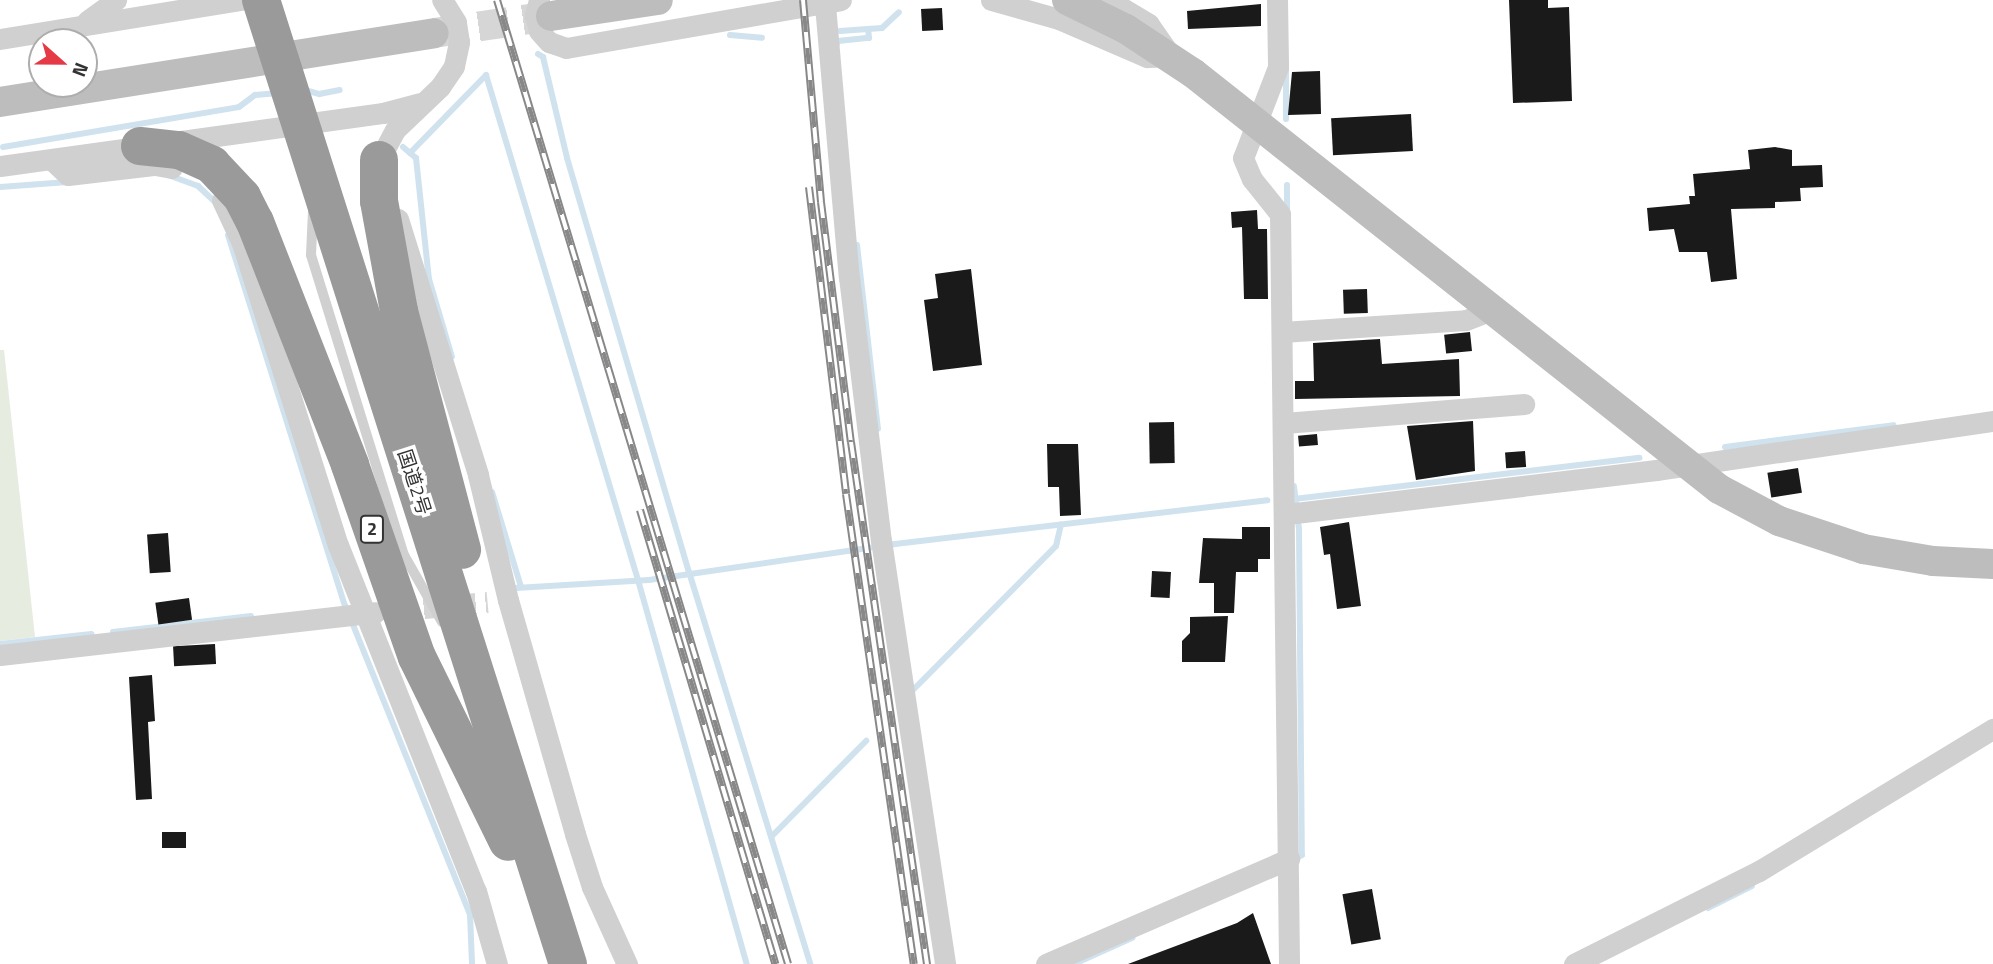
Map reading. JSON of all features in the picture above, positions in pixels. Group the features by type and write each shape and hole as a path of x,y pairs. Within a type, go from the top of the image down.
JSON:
{"highway":[{"name":"国道2号","path":"261,0 567,964"},
{"name":"2","path":"140,146 179,150 212,165 242,197 255,222 350,465 418,657 567,964"},
{"name":"2","path":"379,160 379,201 399,311 525,773 527,835"}],"street":[{"path":"83,24 116,0"},
{"path":"0,39 241,0"},
{"path":"442,0 456,22 458,54 448,76 395,130 379,160 478,475 498,601 592,887 627,964"},
{"path":"658,0 545,8 535,15 539,31 549,42 566,48 833,2 849,277 884,566 945,964"},
{"path":"991,0 1059,19 1147,57 1171,56"},
{"path":"1067,0 1171,56 1489,311 1686,465 1729,494 1809,533 1898,557 1993,564"},
{"path":"1109,0 1149,24 1171,56"},
{"path":"1277,0 1278,67 1243,158 1252,179 1279,209 1288,332 1296,513 1289,964"},
{"path":"0,102 434,33"},
{"path":"0,166 54,162 140,146 383,113 422,102"},
{"path":"54,162 68,174 155,165 182,170 201,180 226,204 354,614 476,891 496,964"},
{"path":"1288,332 1466,320 1489,311"},
{"path":"1290,423 1524,404"},
{"path":"1296,513 1686,465 1993,422"},
{"path":"0,655 389,611"},
{"path":"1574,964 1759,871 1993,729"},
{"path":"1046,964 1289,859"}],"shaded area":[{"path":"0,350 4,350 35,637 0,641"}],"building":[{"path":"1509,0 1548,0 1548,8 1569,7 1572,101 1513,103"},
{"path":"1261,4 1261,26 1188,29 1187,11"},
{"path":"942,8 943,30 922,31 921,9"},
{"path":"1320,71 1321,114 1288,115 1292,72"},
{"path":"1411,114 1413,151 1333,155 1331,118"},
{"path":"1775,147 1792,150 1792,166 1822,165 1823,187 1800,188 1801,201 1775,202 1775,208 1731,209 1737,279 1711,282 1707,252 1679,252 1674,229 1649,231 1647,208 1690,204 1689,196 1695,196 1693,174 1750,169 1748,150"},
{"path":"1257,210 1258,229 1267,229 1268,299 1244,299 1242,227 1232,228 1231,212"},
{"path":"971,269 982,365 933,371 924,300 938,298 935,274"},
{"path":"1367,289 1368,313 1344,314 1343,290"},
{"path":"1470,332 1472,351 1446,354 1444,335"},
{"path":"1380,339 1382,364 1459,359 1460,396 1295,399 1295,381 1314,381 1313,343"},
{"path":"1473,421 1475,471 1416,480 1407,426"},
{"path":"1149,422 1174,422 1175,463 1150,463"},
{"path":"1317,434 1318,445 1299,447 1298,436"},
{"path":"1047,444 1078,444 1081,515 1060,516 1059,487 1048,487"},
{"path":"1525,451 1526,467 1506,468 1505,452"},
{"path":"1798,468 1802,493 1771,498 1767,473"},
{"path":"1349,522 1361,606 1337,609 1330,554 1324,555 1320,527"},
{"path":"1242,527 1270,527 1270,559 1258,559 1258,572 1236,572 1234,613 1214,613 1214,583 1199,583 1203,538 1242,539"},
{"path":"168,533 171,572 150,573 147,534"},
{"path":"1152,571 1171,572 1170,598 1151,597"},
{"path":"189,598 192,620 158,625 155,603"},
{"path":"1228,616 1225,662 1182,662 1182,641 1190,633 1190,617"},
{"path":"215,644 216,664 174,666 173,646"},
{"path":"152,675 155,721 148,722 152,799 136,800 129,677"},
{"path":"162,832 186,832 186,848 162,848"},
{"path":"1372,889 1381,939 1351,944 1342,894"},
{"path":"1253,913 1271,964 1128,964 1237,923"}],"waterway":[{"path":"840,31 882,28 899,12"},
{"path":"836,46 838,41 869,38 868,29"},
{"path":"730,35 762,38"},
{"path":"538,54 543,57 567,158 689,572 810,964"},
{"path":"1286,68 1286,119"},
{"path":"410,153 486,75 638,580 747,964"},
{"path":"305,90 319,94 340,90"},
{"path":"3,147 239,107 255,95 276,93"},
{"path":"403,147 416,158 429,279 452,357"},
{"path":"168,175 198,186 215,202"},
{"path":"0,187 68,182"},
{"path":"1287,185 1287,212"},
{"path":"228,235 345,605 470,914 472,964"},
{"path":"857,245 878,429"},
{"path":"1725,447 1894,425"},
{"path":"1294,499 1640,458"},
{"path":"1294,486 1299,529 1302,855 1297,858"},
{"path":"492,492 521,587"},
{"path":"516,588 649,580 895,544 1267,500"},
{"path":"910,693 1056,546 1061,525"},
{"path":"113,632 251,616"},
{"path":"0,644 91,634"},
{"path":"772,836 866,741"},
{"path":"1708,908 1752,886"},
{"path":"1074,964 1132,938"}],"tunnel":[{"path":"434,33 551,16"},
{"path":"393,611 488,602"}],"railway":[{"path":"497,0 788,964"},
{"path":"803,0 821,202 851,442 927,964"},
{"path":"809,187 846,494 914,964"},
{"path":"640,510 775,964"}]}
